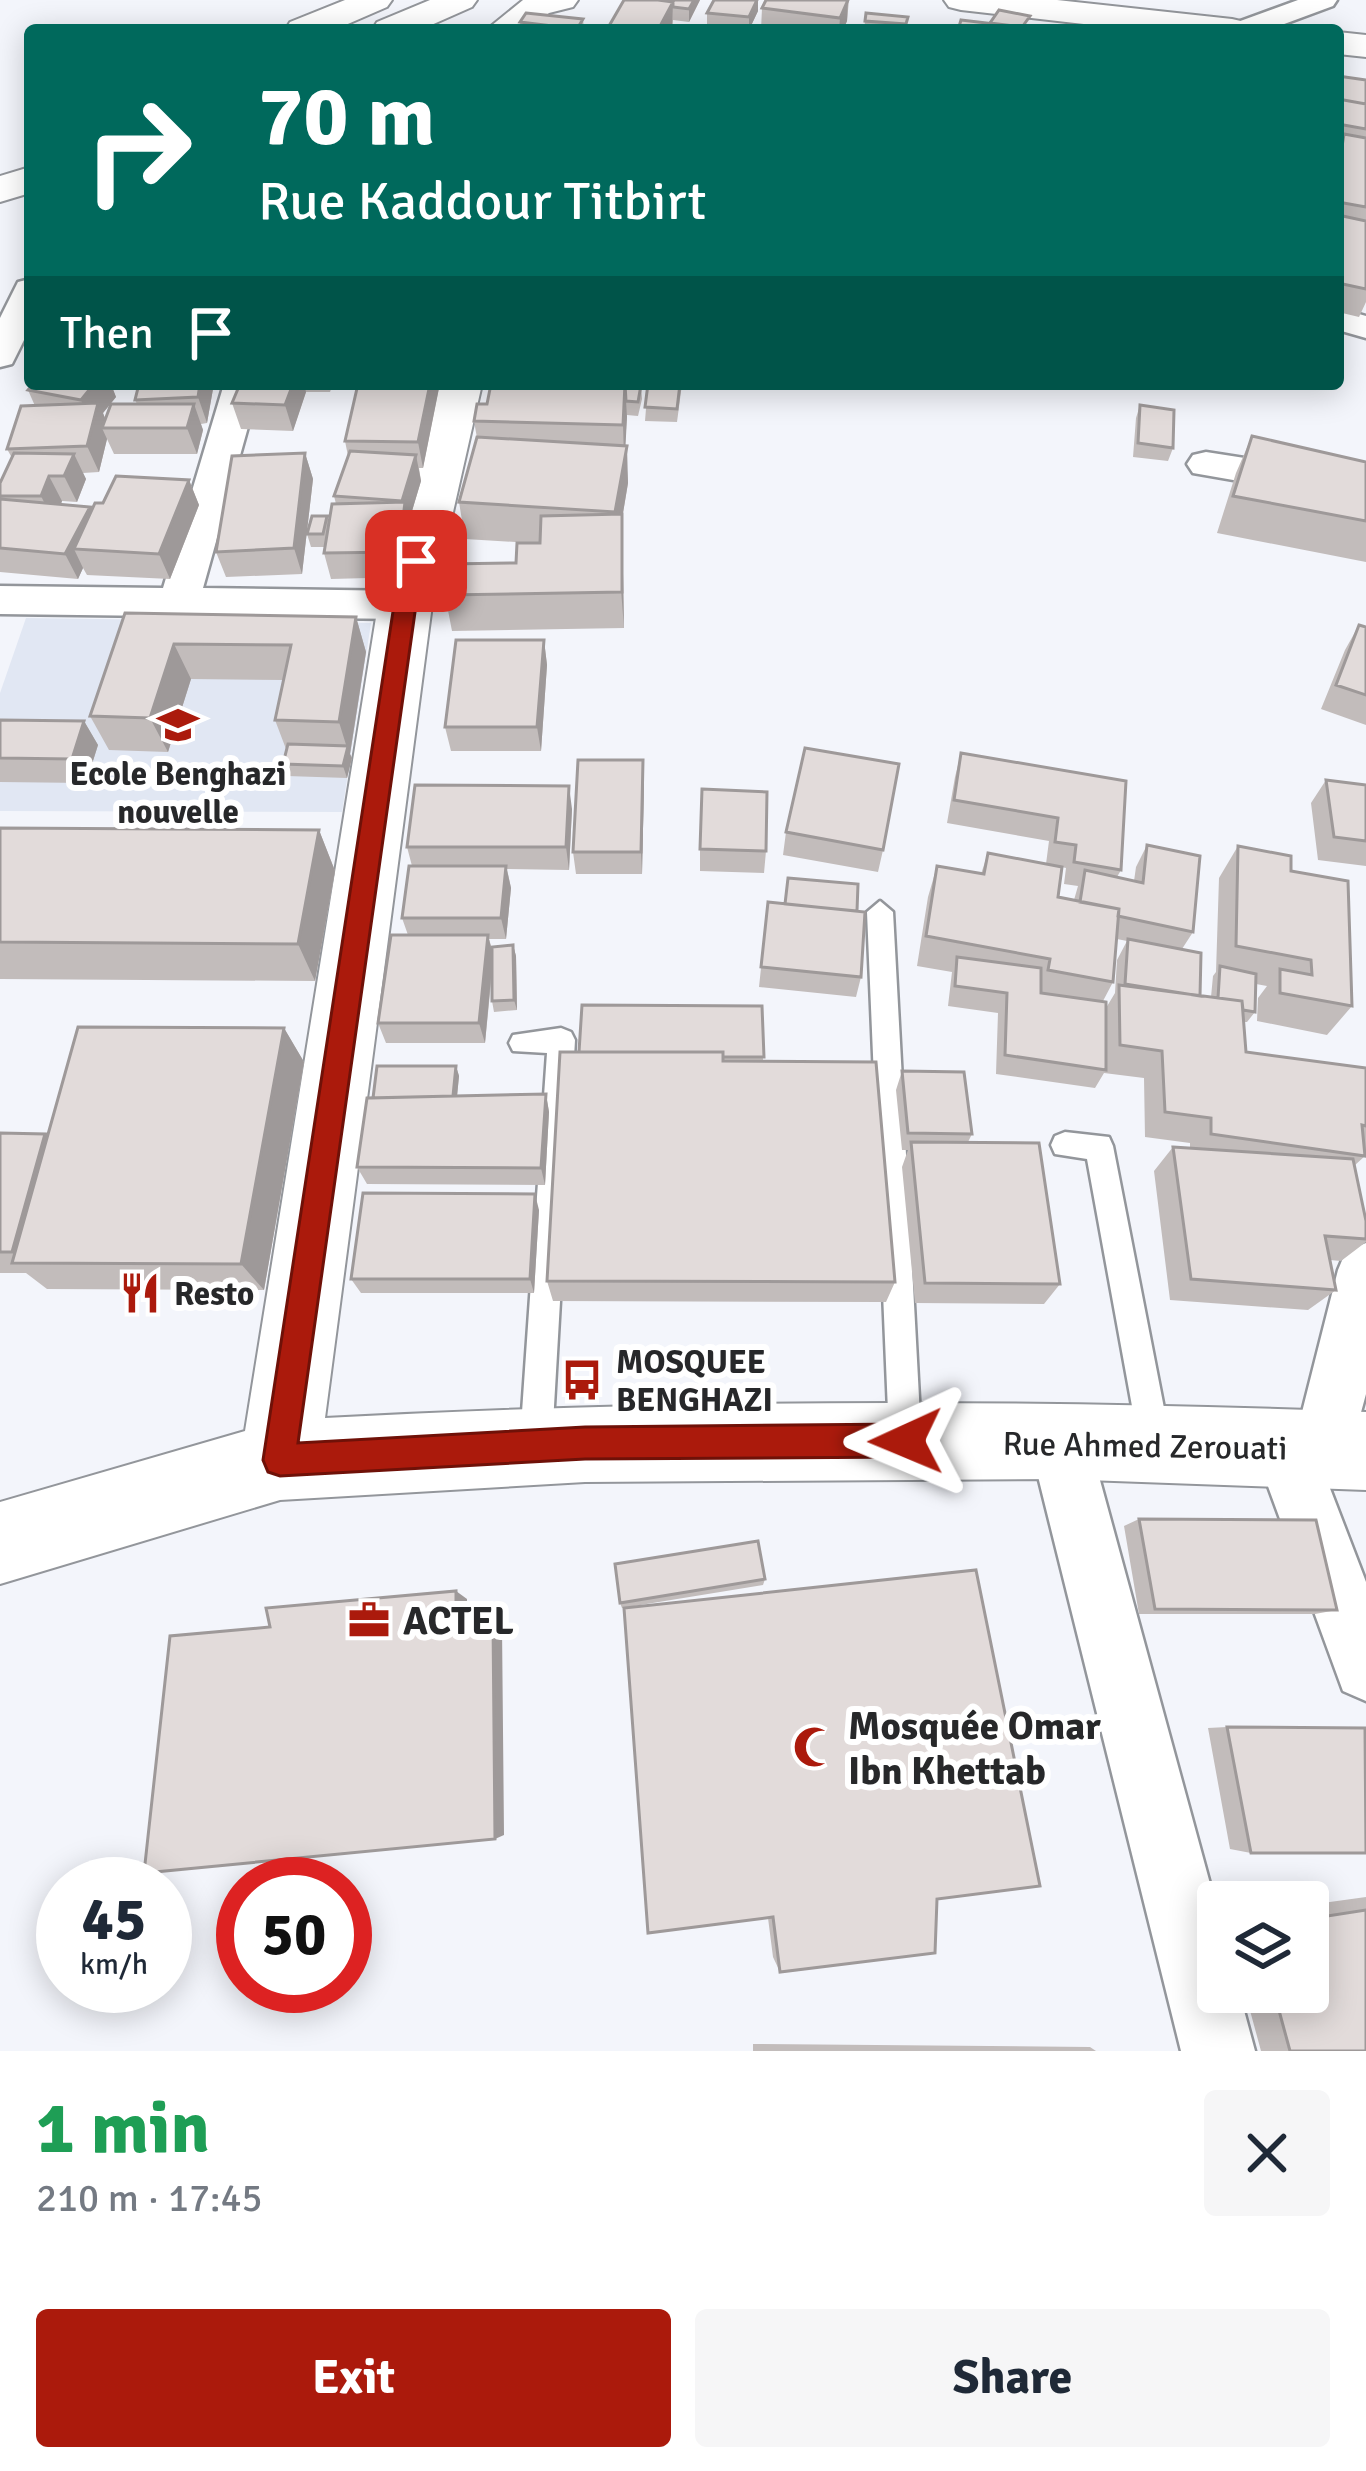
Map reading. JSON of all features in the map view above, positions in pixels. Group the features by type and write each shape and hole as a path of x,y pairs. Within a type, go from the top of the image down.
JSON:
{"main road":[{"path":"317,24 374,0"},
{"path":"404,24 460,0"},
{"path":"512,24 537,6 562,0"},
{"path":"961,0 1178,24"},
{"path":"280,1460 405,605 458,390"},
{"name":"Rue Ahmed Zerouati","path":"0,1543 280,1460 536,1446 906,1441 1059,1440 1324,1450"}],"street":[{"path":"1258,24 1323,0"},
{"path":"0,356 24,302"},
{"path":"178,605 240,390"},
{"path":"1206,464 1366,490"},
{"path":"0,600 405,605"},
{"path":"1366,1270 1324,1450 1366,1668"},
{"path":"1059,1440 1218,2051"}],"lane":[{"path":"880,912 906,1441"},
{"path":"523,1043 561,1040 536,1446"},
{"path":"1065,1145 1099,1146 1155,1444"}],"shaded area":[{"name":"Ecole Benghazi nouvelle","path":"26,618 371,623 342,812 0,811 0,693"}],"building":[{"path":"624,0 673,2 661,24 610,24"},
{"path":"658,0 694,0 689,9"},
{"path":"714,0 757,0 749,17 707,13"},
{"path":"766,0 848,0 840,18 762,8"},
{"path":"999,10 1030,16 1024,24 990,23"},
{"path":"526,13 583,19 580,24 520,22"},
{"path":"866,13 908,17 906,24 865,21"},
{"path":"1344,77 1366,80 1366,104 1344,100"},
{"path":"1344,100 1366,104 1366,129 1344,125"},
{"path":"1344,134 1366,138 1366,207 1344,203"},
{"path":"1344,216 1366,221 1366,289 1344,284"},
{"path":"28,390 89,390 81,400"},
{"path":"138,390 199,390 198,397 135,400"},
{"path":"237,390 291,390 285,405 232,403"},
{"path":"357,390 429,390 418,442 345,441"},
{"path":"490,390 625,390 623,425 474,421 477,404 487,404"},
{"path":"625,390 640,390 638,402 626,401"},
{"path":"647,390 679,390 677,409 645,407"},
{"path":"98,403 87,446 7,449 21,406"},
{"path":"111,404 194,404 187,428 102,428"},
{"path":"1140,405 1174,410 1173,448 1138,443"},
{"path":"1252,436 1366,462 1366,521 1233,496"},
{"path":"477,437 627,446 615,512 459,502"},
{"path":"350,451 416,455 402,501 334,496"},
{"path":"14,453 74,454 64,476 49,476 41,496 0,496 0,483"},
{"path":"305,453 294,548 216,552 232,456"},
{"path":"116,476 189,480 159,554 74,549 95,503 103,503"},
{"path":"0,499 90,507 65,554 0,548"},
{"path":"405,502 399,552 324,553 332,504"},
{"path":"622,514 622,592 445,595 447,564 516,563 517,543 540,543 541,516"},
{"path":"312,516 327,516 323,534 307,534"},
{"path":"125,613 356,617 339,722 275,720 291,645 174,644 150,718 90,716"},
{"path":"1359,625 1366,627 1366,695 1336,685"},
{"path":"456,640 544,640 537,727 445,727"},
{"path":"0,720 84,721 72,759 0,758"},
{"path":"288,744 348,746 343,766 283,764"},
{"path":"805,748 899,764 883,850 786,832"},
{"path":"961,753 1126,781 1121,870 1074,862 1076,845 1055,842 1058,818 954,800"},
{"path":"578,760 643,760 641,852 573,852"},
{"path":"1326,780 1366,785 1366,841 1334,837"},
{"path":"415,785 569,786 566,847 407,847"},
{"path":"702,789 767,792 766,851 700,849"},
{"path":"0,828 319,830 298,944 0,942"},
{"path":"1147,845 1200,856 1193,932 1118,916 1119,909 1080,902 1085,870 1143,883"},
{"path":"1238,846 1291,856 1291,871 1348,881 1352,1006 1280,993 1280,969 1312,975 1311,960 1236,946"},
{"path":"988,853 1062,867 1058,897 1119,909 1113,982 1048,970 1050,959 926,936 937,866 984,874"},
{"path":"409,866 506,866 501,918 402,918"},
{"path":"788,878 858,884 857,911 785,904"},
{"path":"768,902 865,912 861,977 761,967"},
{"path":"391,935 488,935 479,1023 378,1023"},
{"path":"1128,939 1201,953 1200,996 1125,984"},
{"path":"513,945 514,1000 492,1001 492,947"},
{"path":"957,957 1041,968 1041,993 1106,1002 1106,1070 1005,1055 1007,993 955,986"},
{"path":"1220,966 1256,974 1255,1012 1243,1010 1242,1001 1218,998"},
{"path":"1119,985 1242,1001 1246,1052 1366,1068 1365,1156 1211,1134 1211,1118 1165,1112 1162,1051 1120,1045"},
{"path":"582,1005 762,1006 764,1057 723,1057 723,1052 579,1052"},
{"path":"78,1027 284,1028 241,1264 12,1263"},
{"path":"560,1052 723,1052 723,1061 876,1062 895,1282 547,1281"},
{"path":"377,1066 456,1066 453,1096 373,1098"},
{"path":"902,1071 964,1072 972,1134 908,1133"},
{"path":"546,1094 541,1168 357,1167 367,1098"},
{"path":"0,1133 45,1134 12,1252 0,1252"},
{"path":"911,1142 1039,1143 1060,1284 925,1283"},
{"path":"1173,1147 1353,1159 1366,1239 1325,1236 1336,1290 1191,1279"},
{"path":"363,1193 535,1194 530,1279 351,1279"},
{"path":"1139,1519 1316,1520 1337,1610 1155,1609"},
{"path":"758,1541 765,1579 620,1603 615,1564"},
{"name":"Mosquée Omar Ibn Khettab","path":"976,1570 1040,1886 937,1899 935,1953 780,1972 773,1917 648,1933 624,1608"},
{"path":"456,1591 456,1623 493,1620 495,1839 309,1857 216,1857 216,1866 192,1868 192,1857 146,1857 170,1636 270,1627 266,1608"},
{"path":"1227,1727 1365,1728 1366,1853 1251,1853"},
{"path":"1366,1910 1366,2051 1290,2051 1280,2013 1329,2013 1329,1916"}],"place":[{"name":"Ecole Benghazi nouvelle","path":"178,725"},
{"name":"Resto","path":"140,1293"},
{"name":"MOSQUEE BENGHAZI","path":"582,1380"},
{"name":"ACTEL","path":"369,1620"},
{"name":"Mosquée Omar Ibn Khettab","path":"814,1747"}],"route":[{"path":"416,561 405,605 280,1460 585,1443 906,1441"}]}
